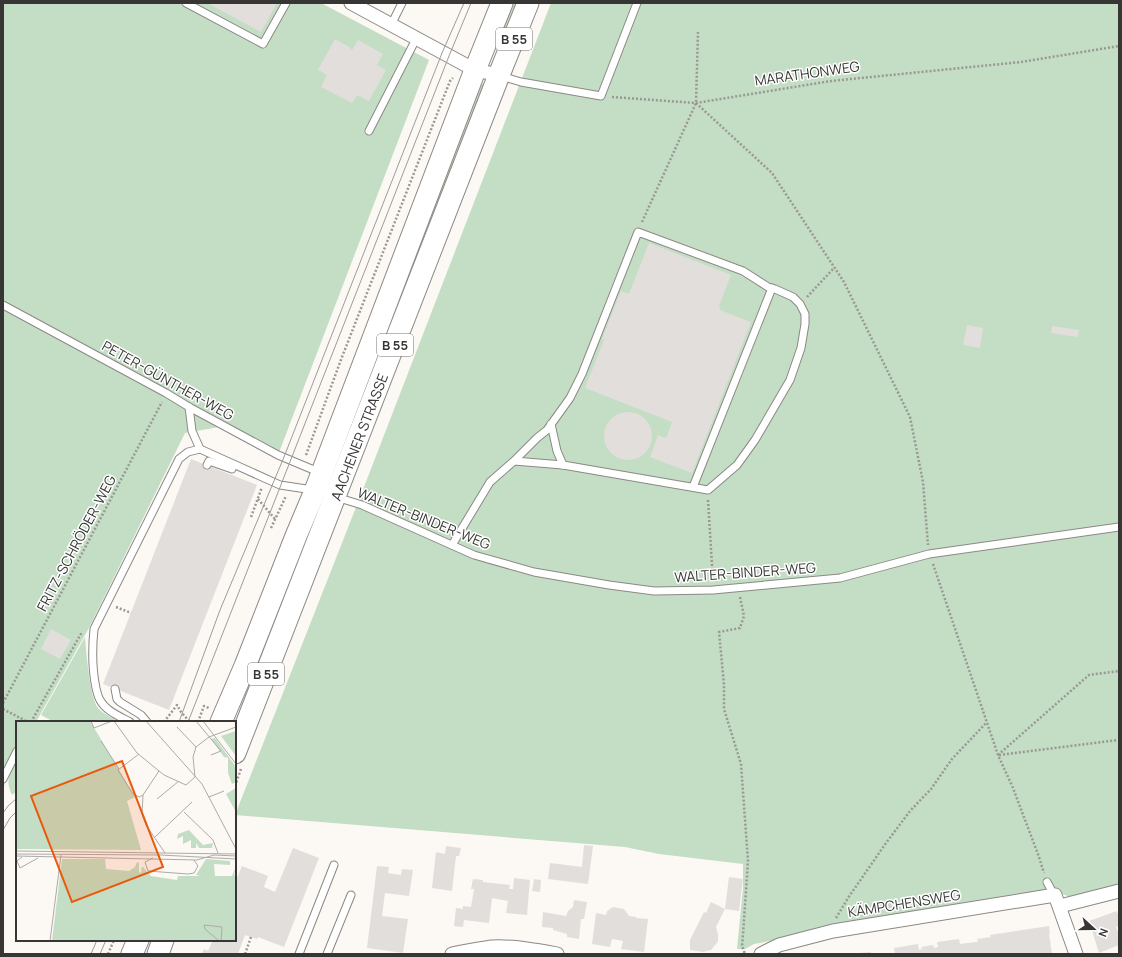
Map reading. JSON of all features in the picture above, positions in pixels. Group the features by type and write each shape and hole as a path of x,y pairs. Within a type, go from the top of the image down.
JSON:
{"main road":[{"name":"AACHENER STRASSE","path":"236,749 240,731 471,68 502,3"},
{"name":"AACHENER STRASSE","path":"221,721 245,666 296,536 324,490 528,3"},
{"path":"132,954 138,941"},
{"path":"158,954 163,941"}],"street":[{"path":"350,3 471,68 499,75"},
{"name":"KÄMPCHENSWEG","path":"761,954 779,945 832,931 1119,891"},
{"path":"1056,899 1076,954"},
{"path":"452,954 492,947 515,947 557,954"}],"lane":[{"path":"186,3 263,44 286,3"},
{"path":"391,25 402,3"},
{"path":"499,75 521,82 601,96 637,3"},
{"path":"369,131 416,39"},
{"path":"452,545 490,482 547,430 570,398 582,374 638,232 743,271 768,287 793,297 800,304 805,314 805,324 801,348 790,380 756,440 737,465 708,490 563,465 514,461"},
{"path":"693,487 772,288"},
{"name":"PETER-GÜNTHER-WEG","path":"3,305 278,455 324,490"},
{"path":"189,407 192,431 200,449"},
{"path":"551,424 557,452 563,465"},
{"path":"128,721 105,707 99,699 94,680 92,648 94,629 179,459 188,452 200,449 285,487 324,490"},
{"path":"207,465 209,461 265,479"},
{"name":"WALTER-BINDER-WEG","path":"324,490 362,505 474,555 534,572 654,591 713,590 840,578 929,554 1119,527"},
{"path":"115,689 117,698 120,702 141,715 146,721"},
{"path":"3,779 16,752"},
{"path":"299,954 334,866"},
{"path":"1047,882 1056,899"},
{"path":"327,954 351,895"}],"path":[{"path":"638,232 696,103 698,32"},
{"name":"MARATHONWEG","path":"601,96 696,103 831,81 1021,62 1119,46"},
{"path":"305,456 450,81 471,68"},
{"path":"696,103 772,173 844,282 910,417 923,482 929,554 998,755 1013,788 1047,882"},
{"path":"800,304 834,268"},
{"name":"FRITZ-SCHRÖDER-WEG","path":"3,703 166,393"},
{"path":"251,517 265,479"},
{"path":"708,490 713,590"},
{"path":"258,499 275,519"},
{"path":"738,588 744,616 740,628 719,632 724,685 724,709 741,764 748,861 742,946 745,954"},
{"path":"106,604 131,613"},
{"path":"31,721 84,630 94,629"},
{"path":"998,755 1089,675 1119,670"},
{"path":"165,721 177,705 189,721"},
{"path":"198,721 204,706"},
{"path":"3,709 28,721"},
{"path":"832,931 836,918 848,898 886,843 910,811 931,790 952,759 987,722"},
{"path":"998,755 1119,740"},
{"path":"245,954 251,937"},
{"path":"108,954 114,941"}],"green space":[{"path":"3,3 321,3 429,60 278,455 225,426 185,433 90,626 37,721 16,721 16,759 3,788"},
{"path":"512,3 523,3 502,50 495,46"},
{"path":"551,3 1119,3 1119,885 1071,897 1062,894 1061,891 754,944 745,949 737,949 743,888 743,864 659,854 625,847 236,815"},
{"path":"480,83 490,86 343,465 343,435 466,125"},
{"path":"85,637 89,674 95,703 98,708 117,721 52,721 41,715"},
{"path":"16,762 16,792 12,795 8,781"}],"building":[{"path":"207,3 277,3 261,32"},
{"path":"335,39 352,50 358,40 383,54 377,65 386,70 369,101 357,95 352,103 321,87 327,75 318,70"},
{"path":"649,243 731,275 719,306 720,310 751,322 692,473 650,457 658,435 666,438 672,422 585,388 621,291 629,294"},
{"path":"967,325 983,328 980,348 963,345"},
{"path":"1052,326 1079,330 1078,337 1051,333"},
{"path":"623,412 633,412 645,419 652,431 652,441 645,453 633,460 623,460 615,456 608,449 604,441 604,431 608,423 615,416"},
{"path":"191,459 257,485 169,710 103,684"},
{"path":"51,629 71,640 60,659 41,649"},
{"path":"584,845 593,846 588,884 548,879 550,863 582,867"},
{"path":"446,846 461,848 459,856 456,856 452,891 432,888 436,852 445,854"},
{"path":"293,848 319,858 284,947 258,937 257,939 245,935 238,954 202,954 204,949 208,951 213,941 236,941 236,881 242,866 268,876 264,887 275,892"},
{"path":"377,866 389,867 388,873 401,875 402,869 413,870 409,896 385,893 382,916 408,919 403,953 367,948"},
{"path":"729,877 743,879 739,911 725,909"},
{"path":"514,878 530,880 527,915 506,913 508,901 492,898 489,923 464,920 463,927 454,926 456,908 463,909 463,906 471,907 474,889 471,889 473,879 483,880 483,882 510,885 509,889 513,889"},
{"path":"534,879 541,880 540,892 532,891"},
{"path":"574,900 587,902 584,919 581,919 579,939 567,937 567,934 553,930 553,928 542,927 543,912 566,916 568,911 573,907"},
{"path":"711,902 725,909 716,927 718,941 711,950 703,952 690,950 690,940 704,912 706,913"},
{"path":"613,907 624,909 629,916 648,919 644,952 621,949 623,941 612,939 610,947 592,944 596,913 606,915 607,911"},
{"path":"1117,911 1119,926 1116,927 1119,935 1119,945 1099,953 1089,921"},
{"path":"1049,926 1052,954 895,954 894,948 918,944 919,950 922,949 921,947 933,945 934,948 938,947 937,942 959,939 960,944 978,942 977,939 991,937 990,935"},
{"path":"871,952 871,954 859,954 859,953"}],"tram line":[{"path":"179,721 220,610 284,457 442,53 464,3"},
{"path":"188,721 471,3"},
{"path":"3,813 16,799"},
{"path":"3,830 10,818 16,812"},
{"path":"91,954 97,941"},
{"path":"100,954 106,941"}]}
